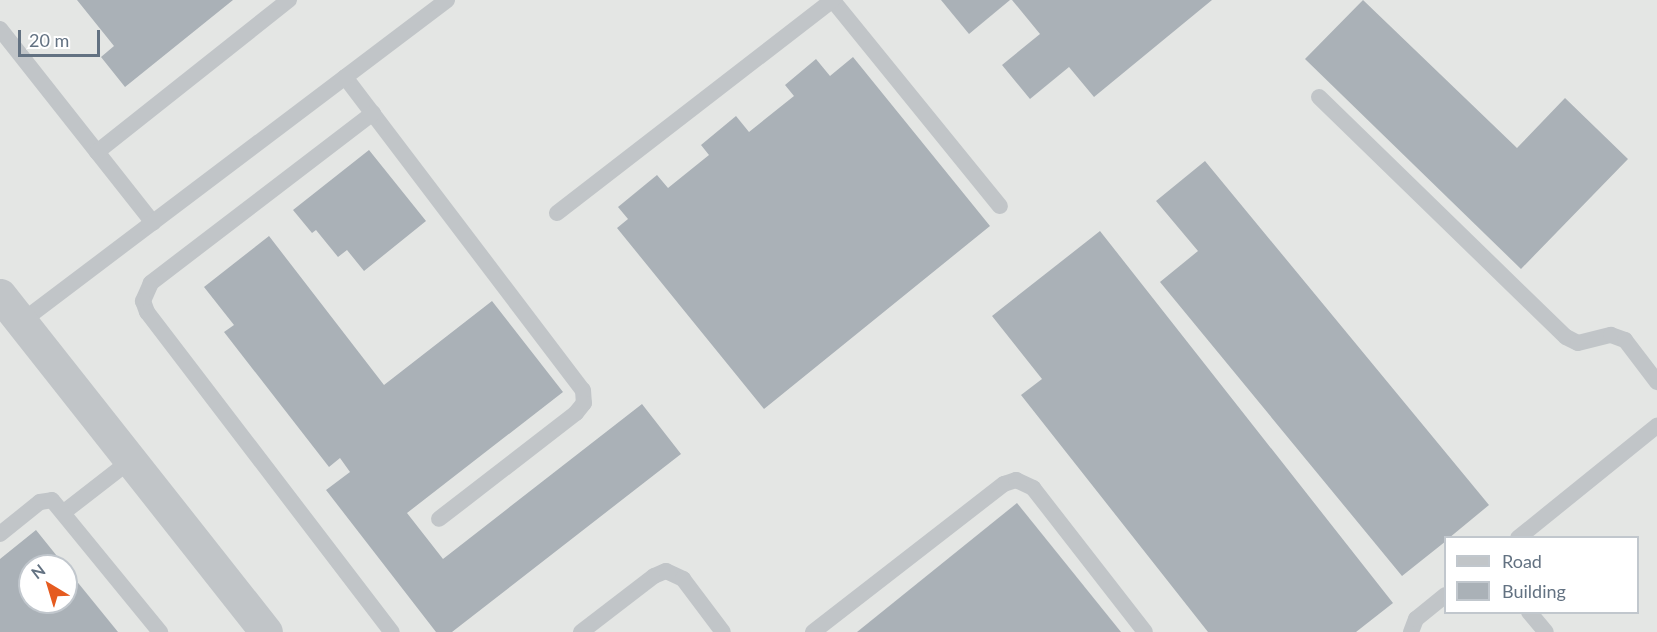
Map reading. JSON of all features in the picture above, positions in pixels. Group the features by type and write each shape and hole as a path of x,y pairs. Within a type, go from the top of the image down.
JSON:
{"street":[{"path":"0,295 266,632"}],"lane":[{"path":"97,152 289,0"},
{"path":"21,322 447,0"},
{"path":"558,213 834,1 1000,206"},
{"path":"0,29 153,223"},
{"path":"345,77 580,384 585,396 576,413 438,519"},
{"path":"1320,97 1566,337 1578,343 1611,335 1625,340 1657,382"},
{"path":"373,113 151,283 143,300 147,312 392,632"},
{"path":"1519,536 1657,426"},
{"path":"64,512 130,460"},
{"path":"813,632 1004,484 1016,480 1033,488 1145,632"},
{"path":"0,534 40,502 52,500 160,632"},
{"path":"581,632 654,576 666,572 683,579 723,632"},
{"path":"1411,632 1416,619 1444,597"},
{"path":"1531,614 1546,632"}],"shaded area":[{"path":"0,0 1657,0 1657,632 0,632"}],"building":[{"path":"77,0 233,0 125,87 101,57 114,46"},
{"path":"941,0 1010,0 969,34"},
{"path":"1012,0 1212,0 1094,97 1069,67 1030,99 1002,65 1040,34"},
{"path":"1363,0 1517,148 1565,98 1628,159 1521,269 1305,59"},
{"path":"853,57 990,226 764,409 617,228 628,219 618,207 657,175 668,188 709,155 701,145 736,116 749,132 794,96 785,85 816,59 830,76"},
{"path":"369,150 426,221 364,271 347,250 338,257 316,230 312,233 293,210"},
{"path":"1205,161 1489,505 1451,536 1444,536 1444,543 1402,576 1160,282 1198,251 1156,201"},
{"path":"1100,231 1393,603 1356,632 1208,632 1021,395 1042,379 992,316"},
{"path":"269,236 384,385 492,301 563,392 407,513 443,559 642,404 681,454 452,632 436,632 326,490 350,472 340,458 329,467 224,332 234,325 204,287"},
{"path":"1017,503 1121,632 857,632"},
{"path":"36,530 55,554 18,554 18,614 78,614 78,583 118,632 0,632 0,559"}]}
